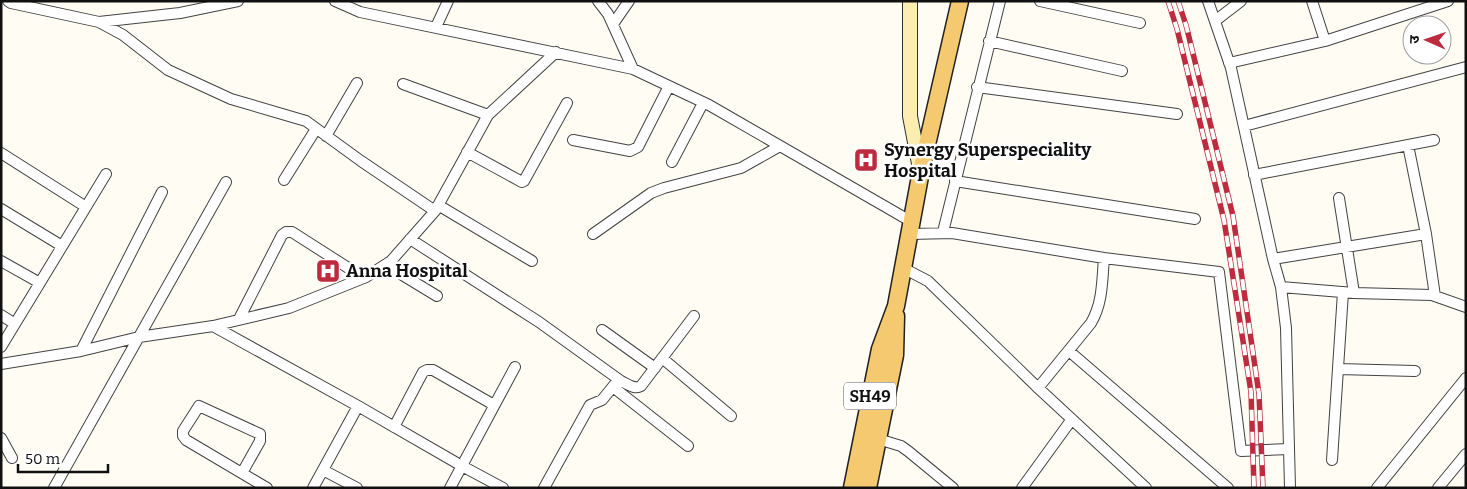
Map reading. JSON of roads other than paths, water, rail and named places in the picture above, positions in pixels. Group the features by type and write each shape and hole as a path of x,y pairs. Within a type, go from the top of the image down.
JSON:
{"main road":[{"path":"910,1 910,116 921,171"},
{"name":"SH49","path":"868,488 895,354 896,306 921,171 960,1"},
{"name":"SH49","path":"852,488 880,349 896,306"}],"street":[{"path":"8,1 99,22 123,35 168,70 231,99 306,122 436,208 532,261"},
{"path":"99,22 180,13 238,1"},
{"path":"335,1 360,12 633,69 703,103 780,146 911,228 1104,258 1219,272 1241,451 1289,449"},
{"path":"436,28 448,1"},
{"path":"598,1 608,14 633,69"},
{"path":"613,24 629,1"},
{"path":"943,232 977,87 1000,1"},
{"path":"1040,1 1140,23"},
{"path":"1208,1 1229,63 1273,259 1282,287 1286,328 1290,488"},
{"path":"1215,22 1240,1"},
{"path":"1312,1 1325,41"},
{"path":"1229,63 1325,41 1448,1"},
{"path":"989,41 1122,71"},
{"path":"1,364 213,326 289,308 364,278 391,261 436,208 488,115 556,52"},
{"path":"1244,126 1466,67"},
{"path":"326,136 357,83"},
{"path":"402,84 488,115"},
{"path":"573,140 630,151 634,150 638,147 669,86"},
{"path":"977,87 1177,114"},
{"path":"467,152 522,182 567,103"},
{"path":"672,162 703,103"},
{"path":"284,180 316,129"},
{"path":"1254,175 1434,140"},
{"path":"1408,145 1426,234 1435,296"},
{"path":"593,234 651,193 741,168 780,146"},
{"path":"1,154 86,207"},
{"path":"1,347 106,174"},
{"path":"955,181 1195,219"},
{"path":"54,488 226,182"},
{"path":"81,351 162,192"},
{"path":"1339,198 1354,293"},
{"path":"1,209 62,246"},
{"path":"239,319 282,235 286,232 292,232 364,278"},
{"path":"1273,259 1426,234"},
{"path":"410,239 539,322 617,384 688,446"},
{"path":"1038,388 1091,324 1099,305 1104,258"},
{"path":"1,261 40,283"},
{"path":"386,265 437,296"},
{"path":"903,268 928,281 1038,388 1146,488"},
{"path":"1282,287 1354,293 1435,296 1466,307"},
{"path":"1332,460 1342,292"},
{"path":"1,315 15,324"},
{"path":"617,384 638,388 641,386 694,316"},
{"path":"213,326 503,488"},
{"path":"602,330 655,368"},
{"path":"1069,351 1228,488"},
{"path":"662,358 731,416"},
{"path":"450,488 515,368"},
{"path":"394,427 423,372 427,370 433,370 494,405"},
{"path":"1338,370 1415,371"},
{"path":"1376,488 1466,378"},
{"path":"544,488 590,405 602,400 617,384"},
{"path":"242,473 260,441 260,434 199,406 183,431 183,436 186,440 267,488"},
{"path":"313,488 358,406"},
{"path":"1022,488 1072,419"},
{"path":"1,438 12,458"},
{"path":"878,439 901,446 949,486"},
{"path":"1438,488 1466,454"},
{"path":"323,470 357,488"}],"railway":[{"path":"1168,1 1177,29 1224,220 1251,392 1254,488"},
{"path":"1178,1 1186,25 1233,216 1259,394 1263,488"}],"place":[{"name":"Synergy Superspeciality Hospital","path":"866,160"},
{"name":"Anna Hospital","path":"328,271"}]}
